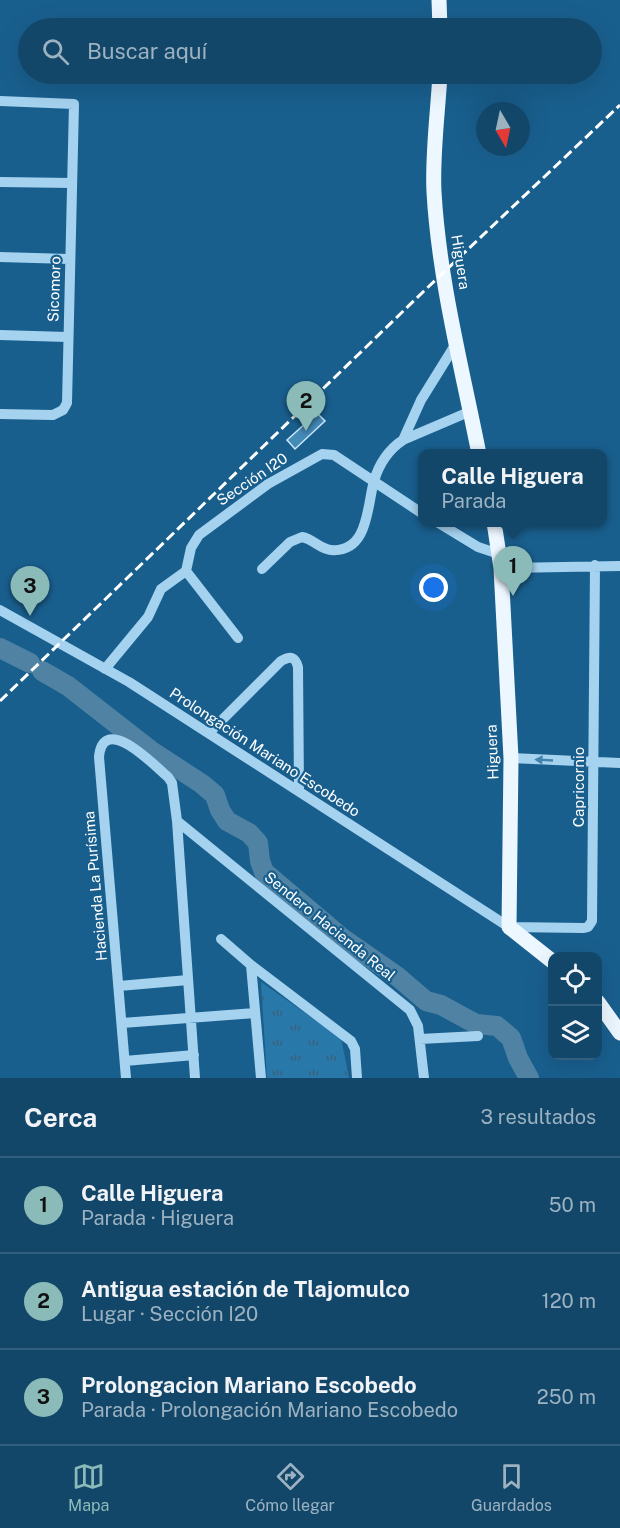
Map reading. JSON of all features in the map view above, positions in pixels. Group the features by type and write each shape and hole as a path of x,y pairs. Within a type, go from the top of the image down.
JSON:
{"main road":[{"path":"440,0 440,18"},
{"name":"Higuera","path":"439,84 434,190 438,235 478,449"},
{"name":"Higuera","path":"495,527 500,561 511,758 509,927"},
{"path":"509,927 548,958"},
{"path":"600,1006 618,1026"}],"street":[{"name":"Sicomoro","path":"0,101 74,104 67,403 63,410 53,415 0,414"},
{"path":"0,182 72,183"},
{"path":"0,257 69,259"},
{"path":"0,335 67,337"},
{"path":"403,440 421,400 457,342"},
{"path":"262,569 290,542 302,537 331,550 342,549 353,542 366,526 374,482 382,461 395,445 471,411"},
{"name":"Sección I20","path":"186,570 191,548 199,535 268,484 322,454 334,455 418,510"},
{"path":"445,527 500,561 620,566"},
{"name":"Capricornio","path":"509,927 584,928 591,924 595,566"},
{"path":"105,669 139,630 161,589 186,570 238,638"},
{"name":"Prolongación Mariano Escobedo","path":"0,610 105,669 509,927"},
{"path":"209,734 281,661 292,657 296,660 298,667 299,791"},
{"name":"Hacienda La Purísima","path":"126,1078 100,768 100,747 105,741 119,739 132,746 168,777 172,783 177,821"},
{"path":"511,758 620,763"},
{"path":"177,821 195,1078"},
{"name":"Sendero Hacienda Real","path":"177,821 410,1010 418,1026 424,1078"},
{"path":"221,939 251,965 351,1041 355,1049 357,1078"},
{"path":"251,965 261,1078"},
{"path":"119,986 188,980"},
{"path":"122,1023 255,1012"},
{"path":"420,1040 478,1036"},
{"path":"125,1061 194,1055"}],"green space":[{"path":"261,982 341,1038 349,1078 267,1078"}],"building":[{"path":"317,413 325,421 295,449 287,440"}],"waterway":[{"path":"0,648 30,663"},
{"path":"42,671 68,686 150,750 215,795 227,821 249,833 258,843 264,872 342,938 398,977 426,1001 441,1005 476,1024 497,1026 511,1038 518,1058 529,1078"}],"railway":[{"path":"0,701 620,105"}],"place":[{"name":"Antigua estación de Tlajomulco","path":"306,431"},
{"name":"Calle Higuera","path":"513,596"},
{"name":"Prolongacion Mariano Escobedo","path":"30,616"}]}
